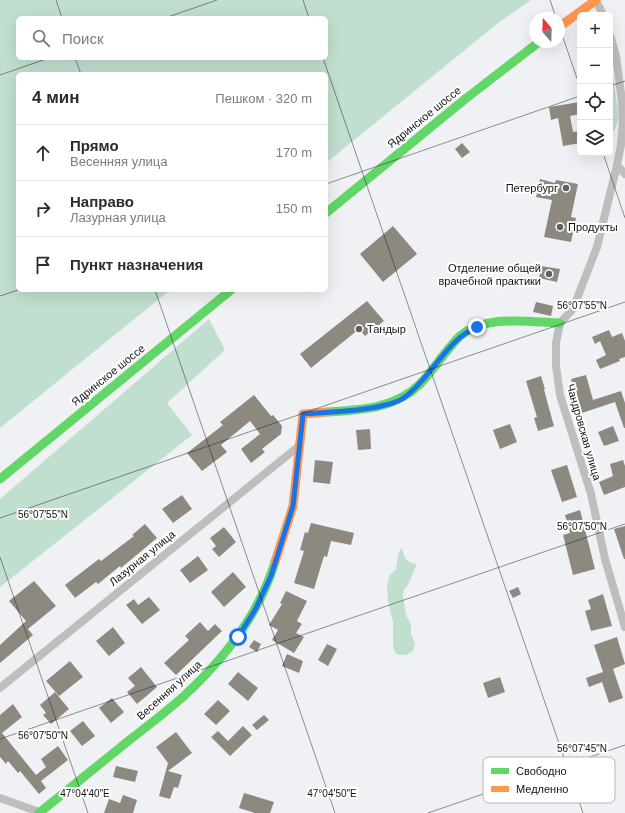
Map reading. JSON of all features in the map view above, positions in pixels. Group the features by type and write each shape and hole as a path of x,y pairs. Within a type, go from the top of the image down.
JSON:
{"street":[{"path":"565,23 596,0 602,12"},
{"path":"560,323 573,309 597,248 617,166 623,121 622,101 616,56 613,46"},
{"name":"Ядринское шоссе","path":"328,210 464,100 531,48"},
{"path":"617,166 625,174"},
{"name":"Ядринское шоссе","path":"0,479 229,292"},
{"name":"Весенняя улица","path":"40,813 182,697 213,667 238,637 255,610 271,576 293,506 303,414 376,407 404,398 414,389 457,340 467,331 477,327 493,322 560,323"},
{"name":"Чандровская улица","path":"560,323 556,343 556,366 560,395 591,494 605,559 625,627"},
{"name":"Лазурная улица","path":"0,688 299,446"},
{"path":"0,798 40,813"}],"green space":[{"path":"0,0 531,0 498,23 328,161 328,72 16,72 16,292 168,292 0,428"},
{"path":"613,75 619,119 613,131"},
{"path":"209,319 225,350 167,403 192,435 0,587 0,499"},
{"path":"402,547 403,554 409,562 416,564 408,585 404,589 403,595 406,615 411,625 411,633 415,645 413,651 406,655 399,655 395,653 393,646 393,622 388,601 387,585 390,575 396,569 398,554"}],"building":[{"path":"577,102 577,115 570,116 573,132 577,131 577,144 563,146 558,118 551,120 549,107"},
{"path":"462,143 470,152 462,158 455,149"},
{"path":"540,179 555,183 556,180 578,184 571,217 576,218 571,242 544,237 552,200 536,197"},
{"path":"393,226 417,254 383,282 360,254"},
{"name":"Отделение общей врачебной практики","path":"541,266 560,269 557,282 539,278"},
{"path":"367,301 384,321 365,336 359,329 311,368 300,354"},
{"path":"536,302 553,306 551,316 533,312"},
{"path":"609,330 612,337 622,333 625,341 625,357 619,359 620,361 600,369 596,360 606,355 600,341 595,344 592,337"},
{"path":"586,375 593,400 621,391 625,403 625,428 615,402 579,414 577,405 579,404 571,379"},
{"path":"541,376 554,426 538,431 534,418 537,417 526,381"},
{"path":"254,395 271,416 273,415 282,426 281,434 262,449 265,452 251,463 241,449 260,434 250,421 221,445 227,452 202,471 187,453 223,425 220,422"},
{"path":"510,424 517,442 500,449 493,430"},
{"path":"613,426 619,441 604,446 598,432"},
{"path":"370,429 371,449 358,450 356,430"},
{"path":"315,460 333,462 330,484 313,482"},
{"path":"623,460 625,466 625,487 604,495 599,482 613,476 610,464"},
{"path":"567,465 577,497 562,502 551,470"},
{"path":"182,495 192,509 173,523 162,509"},
{"path":"580,510 595,569 573,575 563,535 570,533 565,515"},
{"path":"311,523 354,533 351,545 331,541 327,557 324,556 314,589 294,583 304,551 300,550 305,532 308,533"},
{"path":"145,524 157,538 121,568 120,566 98,584 96,582 75,598 65,585 99,559 101,561 134,536 132,535"},
{"path":"625,526 625,559 624,559 614,529"},
{"path":"224,527 236,542 219,557 212,549 216,546 210,538"},
{"path":"198,556 208,570 190,583 180,570"},
{"path":"233,572 246,587 224,607 211,592"},
{"path":"34,581 56,606 28,629 33,635 0,663 0,645 26,621 9,601"},
{"path":"518,587 521,594 513,598 509,591"},
{"path":"286,591 307,601 297,621 302,624 296,633 304,637 294,653 272,640 278,630 269,625 282,604 280,603"},
{"path":"603,594 612,626 591,631 585,611 591,609 588,600"},
{"path":"149,597 160,610 142,624 126,605 134,599 138,605"},
{"path":"200,622 208,631 215,624 222,631 176,675 164,663 189,640 185,636"},
{"path":"113,627 125,643 109,656 96,641"},
{"path":"617,637 625,664 613,669 623,698 609,703 602,682 589,687 586,678 603,672 594,645"},
{"path":"254,640 261,644 257,652 249,647"},
{"path":"327,644 337,649 328,666 318,660"},
{"path":"287,654 303,661 299,673 282,666"},
{"path":"70,661 83,677 59,696 46,681"},
{"path":"141,667 157,687 137,704 127,692 135,686 128,678"},
{"path":"238,672 258,688 248,701 228,684"},
{"path":"500,677 505,692 488,698 483,683"},
{"path":"55,692 69,709 51,724 43,715 46,713 40,705"},
{"path":"112,698 124,712 111,723 99,708"},
{"path":"218,700 230,711 216,725 204,714"},
{"path":"13,704 22,717 2,733 36,775 46,767 41,759 58,746 68,760 41,781 46,788 39,794 20,771 18,773 8,761 6,764 0,757 0,715"},
{"path":"264,715 269,720 257,730 252,725"},
{"path":"83,721 95,736 82,746 70,731"},
{"path":"243,726 252,735 230,756 211,737 218,731 228,741"},
{"path":"176,732 192,753 168,771 182,775 178,788 174,787 170,799 159,796 168,763 156,747"},
{"path":"116,766 138,771 135,782 113,777"},
{"path":"244,793 274,802 270,813 255,813 239,808"},
{"path":"123,795 137,800 133,813 104,813 109,799 120,803"}],"traffic: fast":[{"path":"328,211 464,100 531,48"},
{"path":"0,479 229,292"},
{"path":"327,412 376,407 400,399 420,384 449,348 460,336 470,329 495,322 508,321 560,323"},
{"path":"39,813 171,707 199,682 226,651 250,618 260,600 275,562"}],"traffic: slow":[{"path":"565,23 596,0"},
{"path":"275,562 293,506 303,414 327,412"}],"place":[{"name":"Петербург","path":"566,188"},
{"name":"Продукты","path":"560,227"},
{"name":"Отделение общей врачебной практики","path":"549,274"},
{"name":"Тандыр","path":"359,329"}],"route":[{"path":"238,637 255,610 271,576 293,506 303,414 376,407 404,398 414,389 457,340 467,331 477,327"}]}
